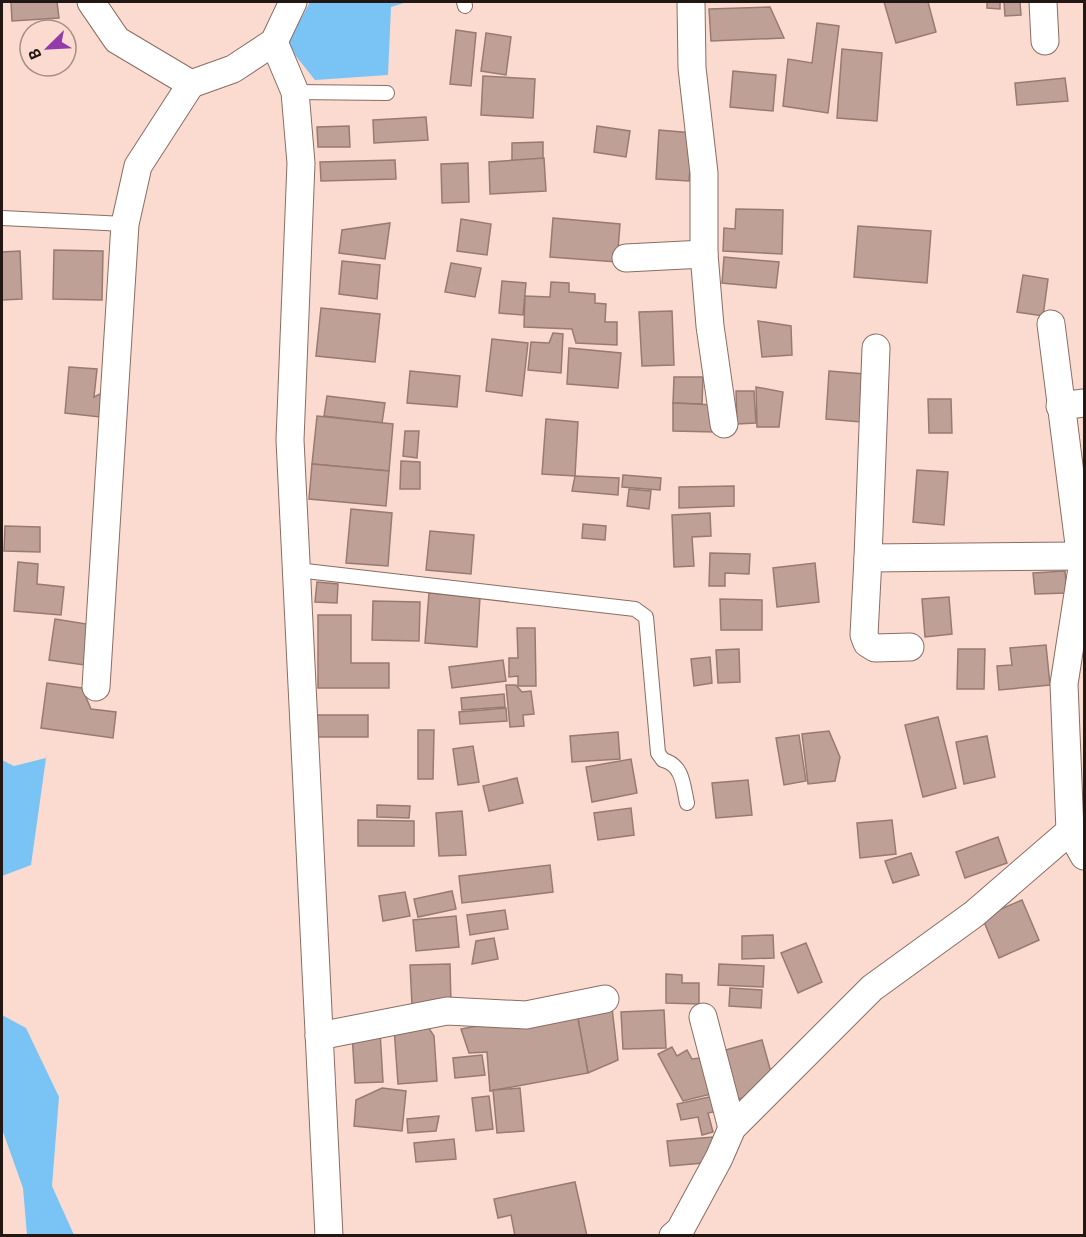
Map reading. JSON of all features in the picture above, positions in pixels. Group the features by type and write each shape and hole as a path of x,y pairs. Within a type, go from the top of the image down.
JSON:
{"street":[{"path":"91,2 117,40 191,84"},
{"path":"96,687 126,224 138,166 191,84 233,69 273,42 293,2"},
{"path":"691,2 692,68 704,173 704,254 710,326 724,424"},
{"path":"1043,2 1045,41"},
{"path":"273,42 295,92 301,163 290,441 329,1236"},
{"path":"626,258 704,254"},
{"path":"1051,324 1072,404 1082,568 1064,684 1070,831 1084,856"},
{"path":"876,348 864,635 867,643 874,648 910,647"},
{"path":"868,558 1080,556"},
{"path":"673,1236 685,1220 719,1158 732,1128 872,988 974,914 1070,831"},
{"path":"320,1036 447,1011 526,1014 605,999"},
{"path":"703,1017 732,1128"}],"lane":[{"path":"295,92 387,93"},
{"path":"2,218 126,224"},
{"path":"297,570 636,609 646,617 658,753 663,760 674,763 679,770 687,803"}],"water":[{"path":"310,2 407,2 391,7 388,75 315,80 287,45"},
{"path":"46,758 31,865 2,876 2,760 14,766"},
{"path":"2,1015 26,1028 59,1097 52,1186 74,1235 27,1235 23,1188 2,1129"}],"building":[{"path":"11,2 57,2 59,18 18,18 18,21 12,21"},
{"path":"884,2 928,2 936,32 896,43"},
{"path":"987,2 1000,2 1000,9 987,8"},
{"path":"1004,2 1020,2 1021,15 1005,16"},
{"path":"770,7 784,38 711,41 709,9"},
{"path":"817,23 839,26 828,113 783,106 788,59 812,63"},
{"path":"456,30 476,33 471,86 450,84"},
{"path":"486,33 511,37 506,75 481,71"},
{"path":"842,49 882,53 877,121 837,118"},
{"path":"733,71 776,75 773,111 730,107"},
{"path":"483,76 535,79 533,118 481,115"},
{"path":"1065,78 1068,101 1017,105 1015,83"},
{"path":"426,117 428,140 374,143 373,120"},
{"path":"349,126 350,147 318,147 317,127"},
{"path":"597,126 630,131 626,157 594,152"},
{"path":"659,130 693,133 689,181 656,179"},
{"path":"543,142 543,159 512,161 512,143"},
{"path":"544,158 546,191 490,194 489,162"},
{"path":"395,160 396,179 321,181 320,162"},
{"path":"468,163 469,202 442,203 441,164"},
{"path":"736,209 783,210 782,254 723,251 724,228 735,229"},
{"path":"553,218 620,224 617,262 550,257"},
{"path":"461,219 491,224 487,255 457,251"},
{"path":"390,223 385,259 339,253 342,230"},
{"path":"858,226 931,231 927,283 854,277"},
{"path":"54,250 103,251 102,300 53,299"},
{"path":"20,251 22,299 2,300 2,252"},
{"path":"724,257 779,262 776,288 722,283"},
{"path":"342,261 380,265 377,299 339,294"},
{"path":"451,263 481,268 475,297 445,292"},
{"path":"1023,275 1048,279 1043,316 1017,312"},
{"path":"502,281 526,283 523,315 499,313"},
{"path":"551,282 569,283 569,292 595,294 595,303 606,304 605,322 617,322 617,345 576,343 572,329 524,327 525,296 550,297"},
{"path":"321,308 380,314 375,362 316,356"},
{"path":"672,311 674,365 642,366 639,312"},
{"path":"758,321 791,326 792,355 762,357"},
{"path":"553,333 563,334 561,373 528,370 531,342 549,343"},
{"path":"492,339 528,343 522,396 486,391"},
{"path":"569,348 621,353 618,388 567,384"},
{"path":"69,367 97,369 94,397 102,393 100,417 65,413"},
{"path":"410,371 460,376 457,407 407,403"},
{"path":"829,371 865,374 861,422 826,419"},
{"path":"674,377 703,377 702,404 673,403"},
{"path":"756,387 783,392 779,427 757,427"},
{"path":"736,391 754,391 756,423 737,424"},
{"path":"327,396 385,403 382,423 324,416"},
{"path":"928,399 951,399 952,433 929,433"},
{"path":"673,403 715,405 715,432 673,431"},
{"path":"317,416 393,424 389,471 312,464"},
{"path":"546,419 578,422 575,476 542,474"},
{"path":"405,431 419,431 417,458 403,456"},
{"path":"401,461 420,462 420,489 400,489"},
{"path":"312,464 389,471 386,506 309,499"},
{"path":"917,470 948,472 944,525 913,522"},
{"path":"623,475 661,478 660,490 622,487"},
{"path":"575,476 619,478 618,495 572,491"},
{"path":"734,486 734,506 679,508 679,487"},
{"path":"629,489 651,491 649,509 627,506"},
{"path":"351,509 392,513 388,566 346,563"},
{"path":"710,513 711,536 692,537 694,566 674,567 672,515"},
{"path":"583,524 606,526 605,540 582,538"},
{"path":"5,526 40,527 40,552 4,551"},
{"path":"430,531 474,535 471,574 426,570"},
{"path":"710,553 750,554 749,574 725,573 725,586 709,586"},
{"path":"18,562 38,564 37,584 64,587 61,615 14,611"},
{"path":"815,563 819,602 777,607 773,568"},
{"path":"1065,571 1067,593 1035,594 1033,573"},
{"path":"317,582 338,584 337,603 315,602"},
{"path":"429,593 480,597 477,647 425,643"},
{"path":"949,597 952,634 925,637 922,599"},
{"path":"720,599 762,600 762,630 721,630"},
{"path":"373,601 420,602 419,641 372,640"},
{"path":"318,615 351,615 351,663 389,663 389,688 318,688"},
{"path":"55,619 99,626 92,666 49,660"},
{"path":"517,628 535,628 536,686 518,686 518,676 509,677 509,658 518,658"},
{"path":"1046,645 1050,685 999,690 997,666 1012,665 1010,648"},
{"path":"739,649 740,682 718,683 716,650"},
{"path":"958,649 985,649 984,689 957,689"},
{"path":"710,657 712,683 694,686 691,659"},
{"path":"503,660 506,681 452,688 449,667"},
{"path":"47,683 82,688 91,709 116,712 113,738 41,728"},
{"path":"506,685 516,685 522,692 531,691 534,714 523,715 524,726 510,727"},
{"path":"504,694 505,707 462,710 461,698"},
{"path":"506,708 507,721 460,724 459,712"},
{"path":"317,715 368,715 368,737 317,737"},
{"path":"938,717 956,788 923,797 905,725"},
{"path":"418,730 434,730 433,779 418,779"},
{"path":"829,731 840,757 835,781 808,784 802,734"},
{"path":"618,732 620,759 572,762 570,736"},
{"path":"799,735 806,781 784,785 776,738"},
{"path":"987,736 995,777 964,784 956,742"},
{"path":"473,746 479,782 458,785 453,749"},
{"path":"631,759 637,793 592,802 586,767"},
{"path":"517,778 523,803 489,811 483,786"},
{"path":"748,780 752,815 716,818 712,783"},
{"path":"377,805 410,806 409,818 377,817"},
{"path":"631,808 634,835 598,840 594,813"},
{"path":"462,811 466,855 439,856 436,813"},
{"path":"358,820 414,821 414,846 358,846"},
{"path":"892,820 896,854 860,858 857,823"},
{"path":"998,837 1007,863 965,878 956,852"},
{"path":"911,853 919,875 893,883 885,861"},
{"path":"550,865 553,892 462,903 459,876"},
{"path":"452,891 456,909 418,917 414,899"},
{"path":"405,892 410,916 383,921 379,896"},
{"path":"1022,900 1039,940 999,958 982,917"},
{"path":"505,910 508,929 470,935 467,915"},
{"path":"456,916 459,947 416,951 413,920"},
{"path":"773,935 774,958 742,959 742,936"},
{"path":"494,938 498,959 472,964 476,941"},
{"path":"806,943 822,982 798,993 781,953"},
{"path":"450,964 451,1004 412,1005 410,965"},
{"path":"719,964 764,966 763,987 718,985"},
{"path":"666,974 682,975 682,983 699,983 699,1004 666,1003"},
{"path":"730,988 762,990 761,1008 729,1006"},
{"path":"576,1008 612,1008 618,1060 588,1073"},
{"path":"576,1008 588,1073 490,1091 487,1052 469,1053 461,1029"},
{"path":"664,1010 666,1048 623,1049 621,1012"},
{"path":"426,1024 434,1036 437,1081 398,1084 394,1027"},
{"path":"380,1031 383,1082 355,1083 352,1033"},
{"path":"762,1040 772,1076 755,1094 736,1100 722,1051"},
{"path":"672,1047 677,1056 687,1050 692,1059 700,1058 719,1092 683,1101 658,1054"},
{"path":"482,1055 485,1075 455,1078 453,1058"},
{"path":"382,1088 406,1091 402,1131 354,1126 356,1100"},
{"path":"520,1088 524,1131 497,1133 493,1090"},
{"path":"723,1094 722,1110 708,1113 713,1132 702,1135 698,1117 681,1120 677,1104"},
{"path":"489,1096 493,1129 476,1131 472,1098"},
{"path":"439,1116 436,1131 408,1133 407,1119"},
{"path":"713,1137 715,1162 670,1166 667,1141"},
{"path":"454,1139 456,1159 416,1162 414,1143"},
{"path":"575,1182 587,1236 515,1236 511,1215 498,1218 494,1199"}]}
